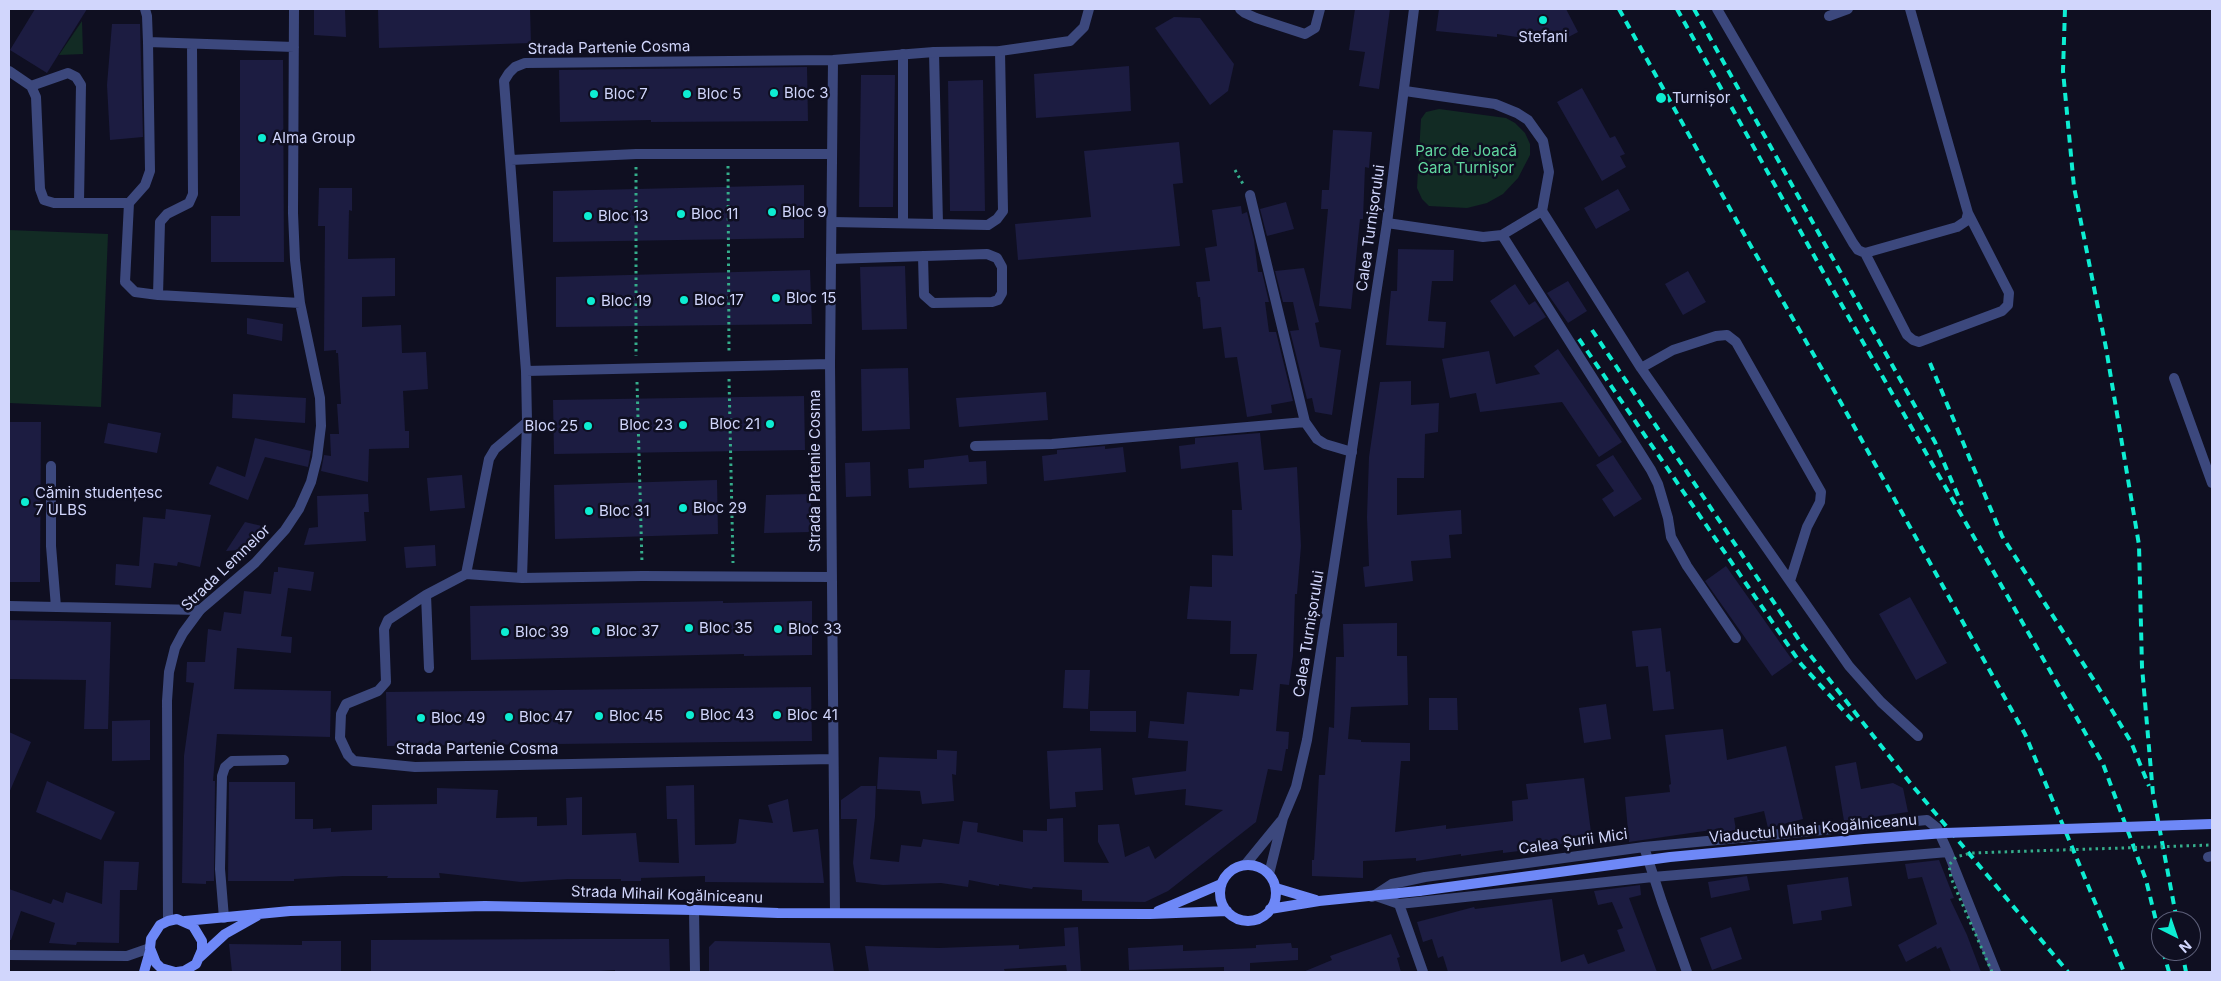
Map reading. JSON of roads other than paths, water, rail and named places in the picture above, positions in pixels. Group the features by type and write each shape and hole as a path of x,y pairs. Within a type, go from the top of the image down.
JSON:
{"main road":[{"name":"Viaductul Mihai Kogălniceanu","path":"1374,896 1670,857 1864,838 1945,833 2212,824"},
{"path":"1245,865 1258,866 1269,874 1276,888 1275,899 1270,909 1257,919 1249,920 1233,916 1227,911 1220,894 1221,884 1230,871 1245,865"},
{"name":"Strada Mihail Kogălniceanu","path":"1150,914 1221,884"},
{"name":"Calea Șurii Mici","path":"1276,888 1319,901"},
{"name":"Calea Șurii Mici","path":"1270,909 1319,901 1374,896"},
{"name":"Strada Mihail Kogălniceanu","path":"199,958 225,934 262,913 344,908 485,906 835,913 1150,914 1227,911"},
{"path":"144,972 154,931 168,921 224,918 262,913"},
{"path":"150,949 156,963 161,968 176,972 189,970 199,958 202,950 202,941 193,926 185,921"}],"street":[{"path":"145,9 148,42 150,171 145,185 129,203 125,282 135,292 158,295 300,303"},
{"name":"Strada Lemnelor","path":"168,921 167,701 169,672 175,648 183,633 200,610 222,593 274,544 299,509 317,458 321,426 320,398 300,303 295,260 293,212 294,9"},
{"name":"Strada Partenie Cosma","path":"522,578 527,422 526,371 504,81 515,67 525,63 833,60 934,52 1000,51 1070,41 1084,27 1089,9"},
{"path":"1240,9 1256,18 1305,34 1315,28 1320,9"},
{"name":"Calea Turnișorului","path":"1269,874 1283,818 1302,767 1387,223 1414,9"},
{"path":"1717,9 1858,250 1865,253 1957,228 1966,221 1968,213"},
{"path":"1829,16 1848,9"},
{"path":"1865,253 1907,335 1913,340 1920,342 2002,311 2008,305 2009,293 1968,213 1910,9"},
{"path":"148,42 294,47"},
{"path":"158,295 160,222 167,214 189,203 193,194 192,45"},
{"path":"832,222 988,225 997,219 1003,211 1000,51"},
{"path":"934,52 938,224"},
{"path":"903,54 903,224"},
{"name":"Strada Partenie Cosma","path":"833,60 830,364 835,913"},
{"path":"9,71 31,86 36,97 40,189 44,200 54,203 129,203"},
{"path":"31,86 68,73 76,77 81,85 79,202"},
{"path":"1405,91 1495,104 1507,108 1528,120 1543,141 1549,172 1542,211 1641,368 1848,666 1918,736"},
{"path":"510,160 636,154 831,154"},
{"path":"1250,194 1304,422 1317,439 1325,444 1352,452"},
{"path":"1387,223 1483,237 1502,235 1542,211"},
{"path":"1502,235 1650,470 1658,484 1672,537 1687,566 1736,638"},
{"path":"831,259 923,256 988,254 997,258 1002,267 1002,293 998,300 992,302 933,303 924,295 923,256"},
{"path":"1641,368 1673,350 1716,336 1727,335 1736,342 1821,492 1820,502 1807,527 1790,581"},
{"path":"526,371 830,364"},
{"path":"2174,378 2212,483"},
{"path":"527,422 495,449 489,459 466,574 522,578 642,576 831,577"},
{"path":"975,446 1052,444 1304,422"},
{"path":"51,466 51,546 56,607"},
{"name":"Strada Partenie Cosma","path":"466,574 426,595 388,620 384,629 386,682 383,687 346,704 341,714 340,738 348,755 354,761 415,767 833,759"},
{"path":"426,595 429,668"},
{"path":"9,606 200,610"},
{"path":"224,918 220,869 222,776 225,766 232,761 284,760"},
{"name":"Calea Turnișorului","path":"1245,865 1283,818"},
{"path":"1644,848 1927,820 1937,828 1948,852 1994,972"},
{"name":"Calea Șurii Mici","path":"1644,848 1654,878 1399,904 1374,896 1402,881 1644,848"},
{"path":"1687,972 1654,878 1948,852"},
{"path":"1399,904 1423,972"},
{"path":"694,910 695,972"},
{"path":"9,955 127,956 150,949"}],"railway":[{"path":"1619,9 2025,734 2124,972"},
{"path":"1677,9 1827,279 2103,764 2146,880 2154,911"},
{"path":"1694,9 1935,442 1962,505"},
{"path":"2065,9 2063,71 2074,187 2106,348 2139,545 2142,667 2153,794 2175,911"},
{"path":"1592,330 1803,646 1911,784 2068,972"},
{"path":"1579,339 1801,664 1853,721"},
{"path":"1930,363 2002,536 2131,742 2149,786"},
{"path":"2166,961 2169,972"},
{"path":"2184,961 2186,972"}],"place":[{"name":"Stefani","path":"1543,20"},
{"name":"Bloc 3","path":"774,93"},
{"name":"Bloc 7","path":"594,94"},
{"name":"Bloc 5","path":"687,94"},
{"name":"Turnișor","path":"1661,98"},
{"name":"Alma Group","path":"262,138"},
{"name":"Bloc 9","path":"772,212"},
{"name":"Bloc 11","path":"681,214"},
{"name":"Bloc 13","path":"588,216"},
{"name":"Bloc 15","path":"776,298"},
{"name":"Bloc 17","path":"684,300"},
{"name":"Bloc 19","path":"591,301"},
{"name":"Bloc 21","path":"770,424"},
{"name":"Bloc 23","path":"683,425"},
{"name":"Bloc 25","path":"588,426"},
{"name":"Cămin studențesc 7 ULBS","path":"25,502"},
{"name":"Bloc 29","path":"683,508"},
{"name":"Bloc 31","path":"589,511"},
{"name":"Bloc 35","path":"689,628"},
{"name":"Bloc 33","path":"778,629"},
{"name":"Bloc 37","path":"596,631"},
{"name":"Bloc 39","path":"505,632"},
{"name":"Bloc 43","path":"690,715"},
{"name":"Bloc 41","path":"777,715"},
{"name":"Bloc 45","path":"599,716"},
{"name":"Bloc 47","path":"509,717"},
{"name":"Bloc 49","path":"421,718"}],"park label":[{"name":"Parc de Joacă Gara Turnișor","path":"1466,160"}]}
